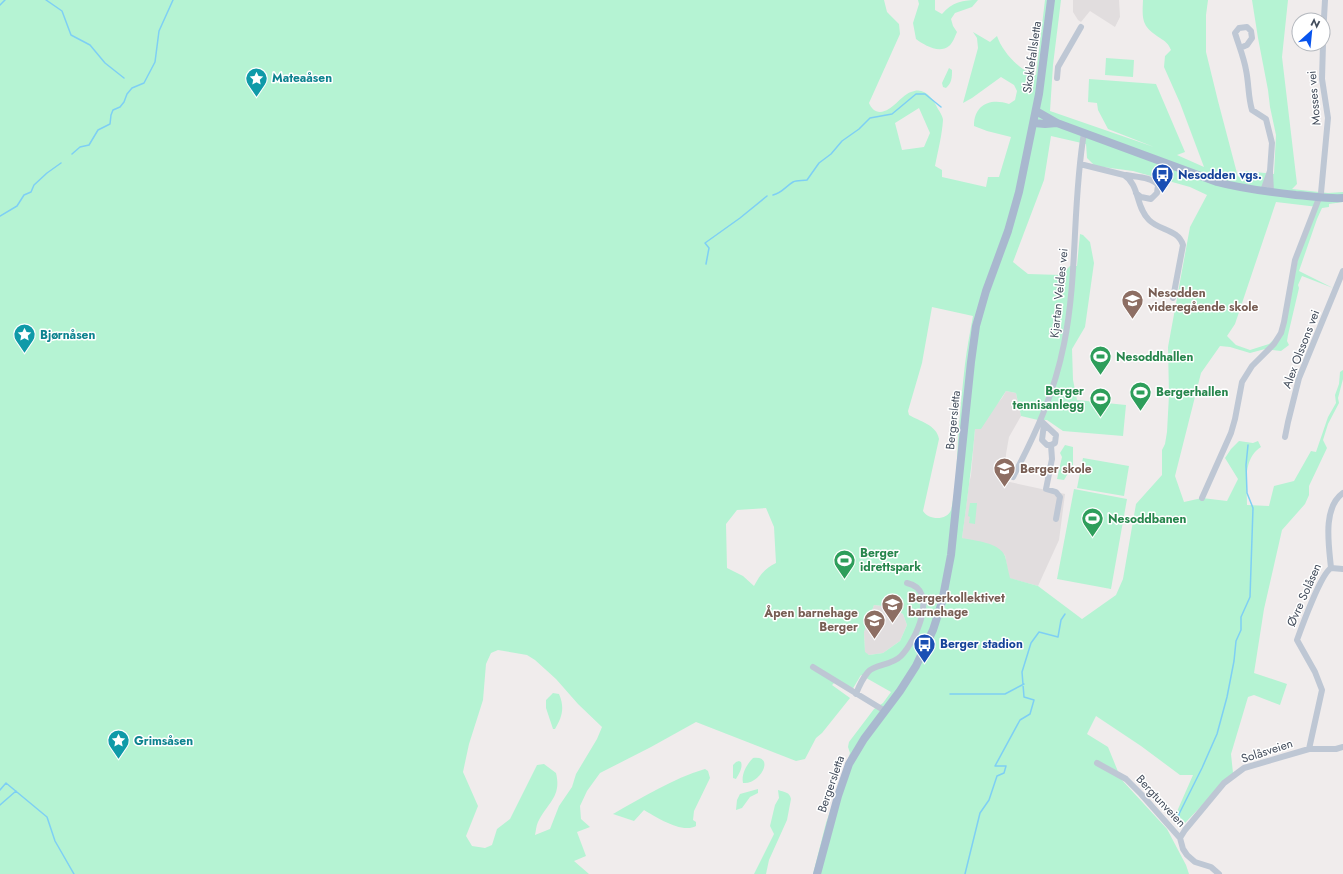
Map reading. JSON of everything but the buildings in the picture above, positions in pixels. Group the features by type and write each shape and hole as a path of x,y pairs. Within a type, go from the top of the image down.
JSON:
{"main road":[{"name":"Skoklefallsletta","path":"1035,117 1051,0"},
{"path":"1035,117 1045,124 1057,123"},
{"path":"1035,117 1057,123 1231,186 1271,192 1343,198"},
{"name":"Bergersletta","path":"817,874 848,764 864,739 900,691 920,658 933,630 942,602 952,544 976,326 982,302 1012,219 1035,117"}],"street":[{"path":"1324,12 1325,0"},
{"path":"1057,78 1058,67 1081,27"},
{"path":"1240,48 1246,68 1249,88 1248,100 1252,110 1266,119 1272,143 1270,171 1271,192"},
{"name":"Mosses vei","path":"1202,498 1233,428 1242,382 1252,366 1274,344 1281,332 1295,260 1321,193 1328,118 1322,79 1322,52"},
{"name":"Kjartan Veldes vei","path":"1013,477 1043,422 1053,389 1065,338 1075,253 1076,196 1084,133"},
{"path":"1080,164 1124,175 1150,179 1158,185 1157,194 1151,198 1141,197 1136,193"},
{"path":"1263,191 1270,171"},
{"path":"1124,175 1130,178 1140,208 1148,219 1179,236 1182,242 1173,298"},
{"name":"Alex Olssons vei","path":"1285,437 1300,378 1343,271"},
{"path":"1043,422 1054,432 1056,437 1055,443 1051,445 1052,459 1046,489 1056,492 1060,497 1056,519"},
{"name":"Kjartan Veldes vei","path":"1043,422 1042,440 1047,445 1051,445"},
{"name":"Øvre Solåsen","path":"1309,749 1322,690 1315,672 1297,640 1315,595 1327,570 1331,568 1328,524 1334,505 1339,496 1343,493"},
{"path":"1331,568 1343,569"},
{"path":"856,694 860,684 870,670 896,660 907,649 914,638 924,608 918,590 911,584 907,583"},
{"path":"813,667 885,711"},
{"name":"Solåsveien","path":"1180,838 1224,783 1244,768 1309,749 1336,749 1343,747"},
{"name":"Bergtunveien","path":"1097,763 1126,779 1134,786 1180,838 1186,856 1195,862 1211,867 1220,874"}],"shaded area":[{"path":"1073,0 1119,0 1120,17 1115,27 1090,11 1081,22 1073,12"},
{"name":"Berger skole","path":"1006,391 1016,393 1021,416 1009,437 1006,454 1005,481 1065,494 1059,540 1038,586 1009,578 1005,555 962,538 971,475 975,429 1002,398"},
{"path":"874,605 891,607 903,614 907,625 900,641 883,653 869,655 865,653 864,632"}],"green space":[{"path":"0,0 884,0 887,12 899,24 900,34 869,103 870,105 872,108 880,112 889,109 911,92 920,91 928,94 936,105 943,120 935,166 942,170 942,177 986,187 988,177 999,177 1011,137 974,126 975,118 977,112 985,104 1002,102 1009,104 1015,100 1017,91 1014,85 1001,77 963,103 978,48 977,38 973,32 990,42 997,36 999,42 1012,60 1024,70 1036,75 1045,0 1061,0 1053,65 1050,111 1154,147 1108,129 1098,110 1097,103 1088,102 1089,79 1156,84 1185,152 1177,155 1204,167 1180,103 1164,67 1165,56 1171,50 1167,43 1146,26 1143,18 1143,0 1208,0 1206,15 1206,52 1238,177 1245,171 1274,174 1276,135 1252,0 1288,0 1282,57 1297,184 1292,189 1328,193 1343,192 1343,202 1329,204 1329,207 1322,208 1299,271 1333,288 1302,276 1298,285 1299,288 1288,335 1287,341 1289,345 1281,351 1265,349 1250,353 1230,347 1220,346 1201,373 1175,476 1184,502 1202,498 1227,501 1238,479 1225,458 1239,441 1253,443 1258,441 1261,447 1255,452 1248,466 1246,481 1247,505 1269,506 1274,486 1294,481 1311,451 1316,452 1328,417 1336,403 1335,395 1339,384 1340,372 1343,370 1343,379 1338,398 1339,403 1328,424 1323,440 1327,448 1309,486 1309,495 1305,504 1282,530 1264,609 1254,673 1287,684 1280,705 1254,695 1248,697 1231,754 1233,773 1185,823 1175,816 1193,775 1180,775 1141,746 1096,716 1087,734 1108,747 1121,779 1167,829 1186,865 1189,874 813,874 826,823 850,753 848,747 849,742 874,709 883,703 891,692 861,675 852,690 837,680 832,685 850,698 822,733 816,738 805,759 796,761 696,722 600,773 587,791 580,806 581,819 590,827 577,832 586,856 574,861 589,874 0,874","holes":["919,108 930,133 924,147 902,150 895,123","1051,136 1086,144 1087,158 1095,166 1133,171 1190,187 1207,195 1190,227 1168,347 1169,395 1167,432 1165,444 1162,450 1162,475 1136,504 1123,579 1116,595 1082,619 1038,586 1010,578 1005,556 998,548 986,543 962,538 975,429 981,429 1006,391 1016,393 1021,416 1038,420 1047,420 1063,431 1123,436 1126,405 1077,400 1073,380 1072,349 1085,327 1094,263 1090,242 1080,234 1077,266 1070,266 1061,275 1028,274 1013,262 1044,180","1276,202 1318,207 1298,259 1283,331 1269,344 1250,350 1236,345 1227,336 1235,324","932,307 973,316 964,373 954,494 951,510 949,514 942,518 933,518 925,514 923,511 939,439 938,434 927,424 909,415 908,411 922,363","766,508 774,527 776,563 763,572 754,586 743,576 727,568 726,524 737,510","874,605 891,607 903,614 907,625 900,641 883,653 869,655 865,652 864,632","498,650 527,655 535,660 556,679 578,704 602,727 597,739 576,774 572,787 559,806 550,829 535,835 538,822 555,794 557,788 556,773 544,764 537,765 510,819 497,829 492,845 485,848 472,846 466,836 478,806 463,772 469,744 483,700 486,664 491,653"]},
{"path":"918,0 935,0 935,10 942,14 958,2 978,0 972,7 955,13 951,19 957,32 953,41 945,48 936,49 923,44 916,39 913,23 919,4"},
{"path":"1106,58 1134,60 1133,77 1105,75"},
{"path":"949,68 952,70 952,77 951,82 946,88 943,87 942,83"},
{"path":"1065,445 1073,447 1073,465 1064,480 1057,479 1062,457 1060,453"},
{"path":"1083,458 1129,466 1124,496 1077,488"},
{"name":"Nesoddbanen","path":"1074,489 1127,499 1111,589 1057,579"},
{"path":"970,503 977,503 975,524 969,523 970,517 968,516"},
{"path":"553,693 559,694 562,704 561,716 555,729 553,729 546,708 546,700"},
{"path":"753,758 760,758 764,761 763,770 755,780 743,783 745,769"},
{"path":"739,761 741,762 741,766 736,779 733,778 733,765"},
{"path":"705,769 708,771 710,778 694,811 693,820 696,822 696,826 684,828 669,824 644,810 634,821 613,814 669,783"},
{"path":"758,789 758,793 750,797 742,808 736,810 737,800 740,794"},
{"path":"778,790 789,795 791,799 787,820 769,860 766,874 754,874 774,834 770,826 775,805 779,798"}],"waterway":[{"path":"0,5 5,0"},
{"path":"46,0 62,11 71,35 90,45 105,63 124,78"},
{"path":"72,154 80,147 89,145 98,130 110,124 113,110 120,107 132,88 144,83 155,62 159,31 173,0"},
{"path":"773,195 779,193 793,182 807,180 819,163 831,154 842,141 859,129 870,118 892,114 916,94 925,94 941,107"},
{"path":"0,216 17,206 24,195 31,192 34,185 61,163"},
{"path":"706,264 709,248 705,243 740,218 767,196"},
{"path":"1177,825 1179,814 1217,734 1227,697 1236,641 1241,630 1241,617 1250,597 1253,508 1247,493 1246,465 1248,445"},
{"path":"965,874 980,813 989,800 997,776 1004,773 1006,766 995,766 1020,720 1030,714 1034,700 1024,697 1022,672 1031,643 1039,632 1058,637 1061,620 1065,614"},
{"path":"950,694 1005,694 1024,684"},
{"path":"0,790 6,783 47,817 55,841 74,874"},
{"path":"0,805 16,791"}],"place":[{"name":"Mateaåsen","path":"257,98"},
{"name":"Nesodden vgs.","path":"1162,194"},
{"name":"Nesodden videregående skole","path":"1132,320"},
{"name":"Bjørnåsen","path":"25,354"},
{"name":"Nesoddhallen","path":"1101,376"},
{"name":"Bergerhallen","path":"1141,412"},
{"name":"Berger tennisanlegg","path":"1100,418"},
{"name":"Berger skole","path":"1005,488"},
{"name":"Nesoddbanen","path":"1092,538"},
{"name":"Berger idrettspark","path":"844,580"},
{"name":"Bergerkollektivet barnehage","path":"893,624"},
{"name":"Åpen barnehage Berger","path":"874,640"},
{"name":"Berger stadion","path":"924,664"},
{"name":"Grimsåsen","path":"118,760"}]}
